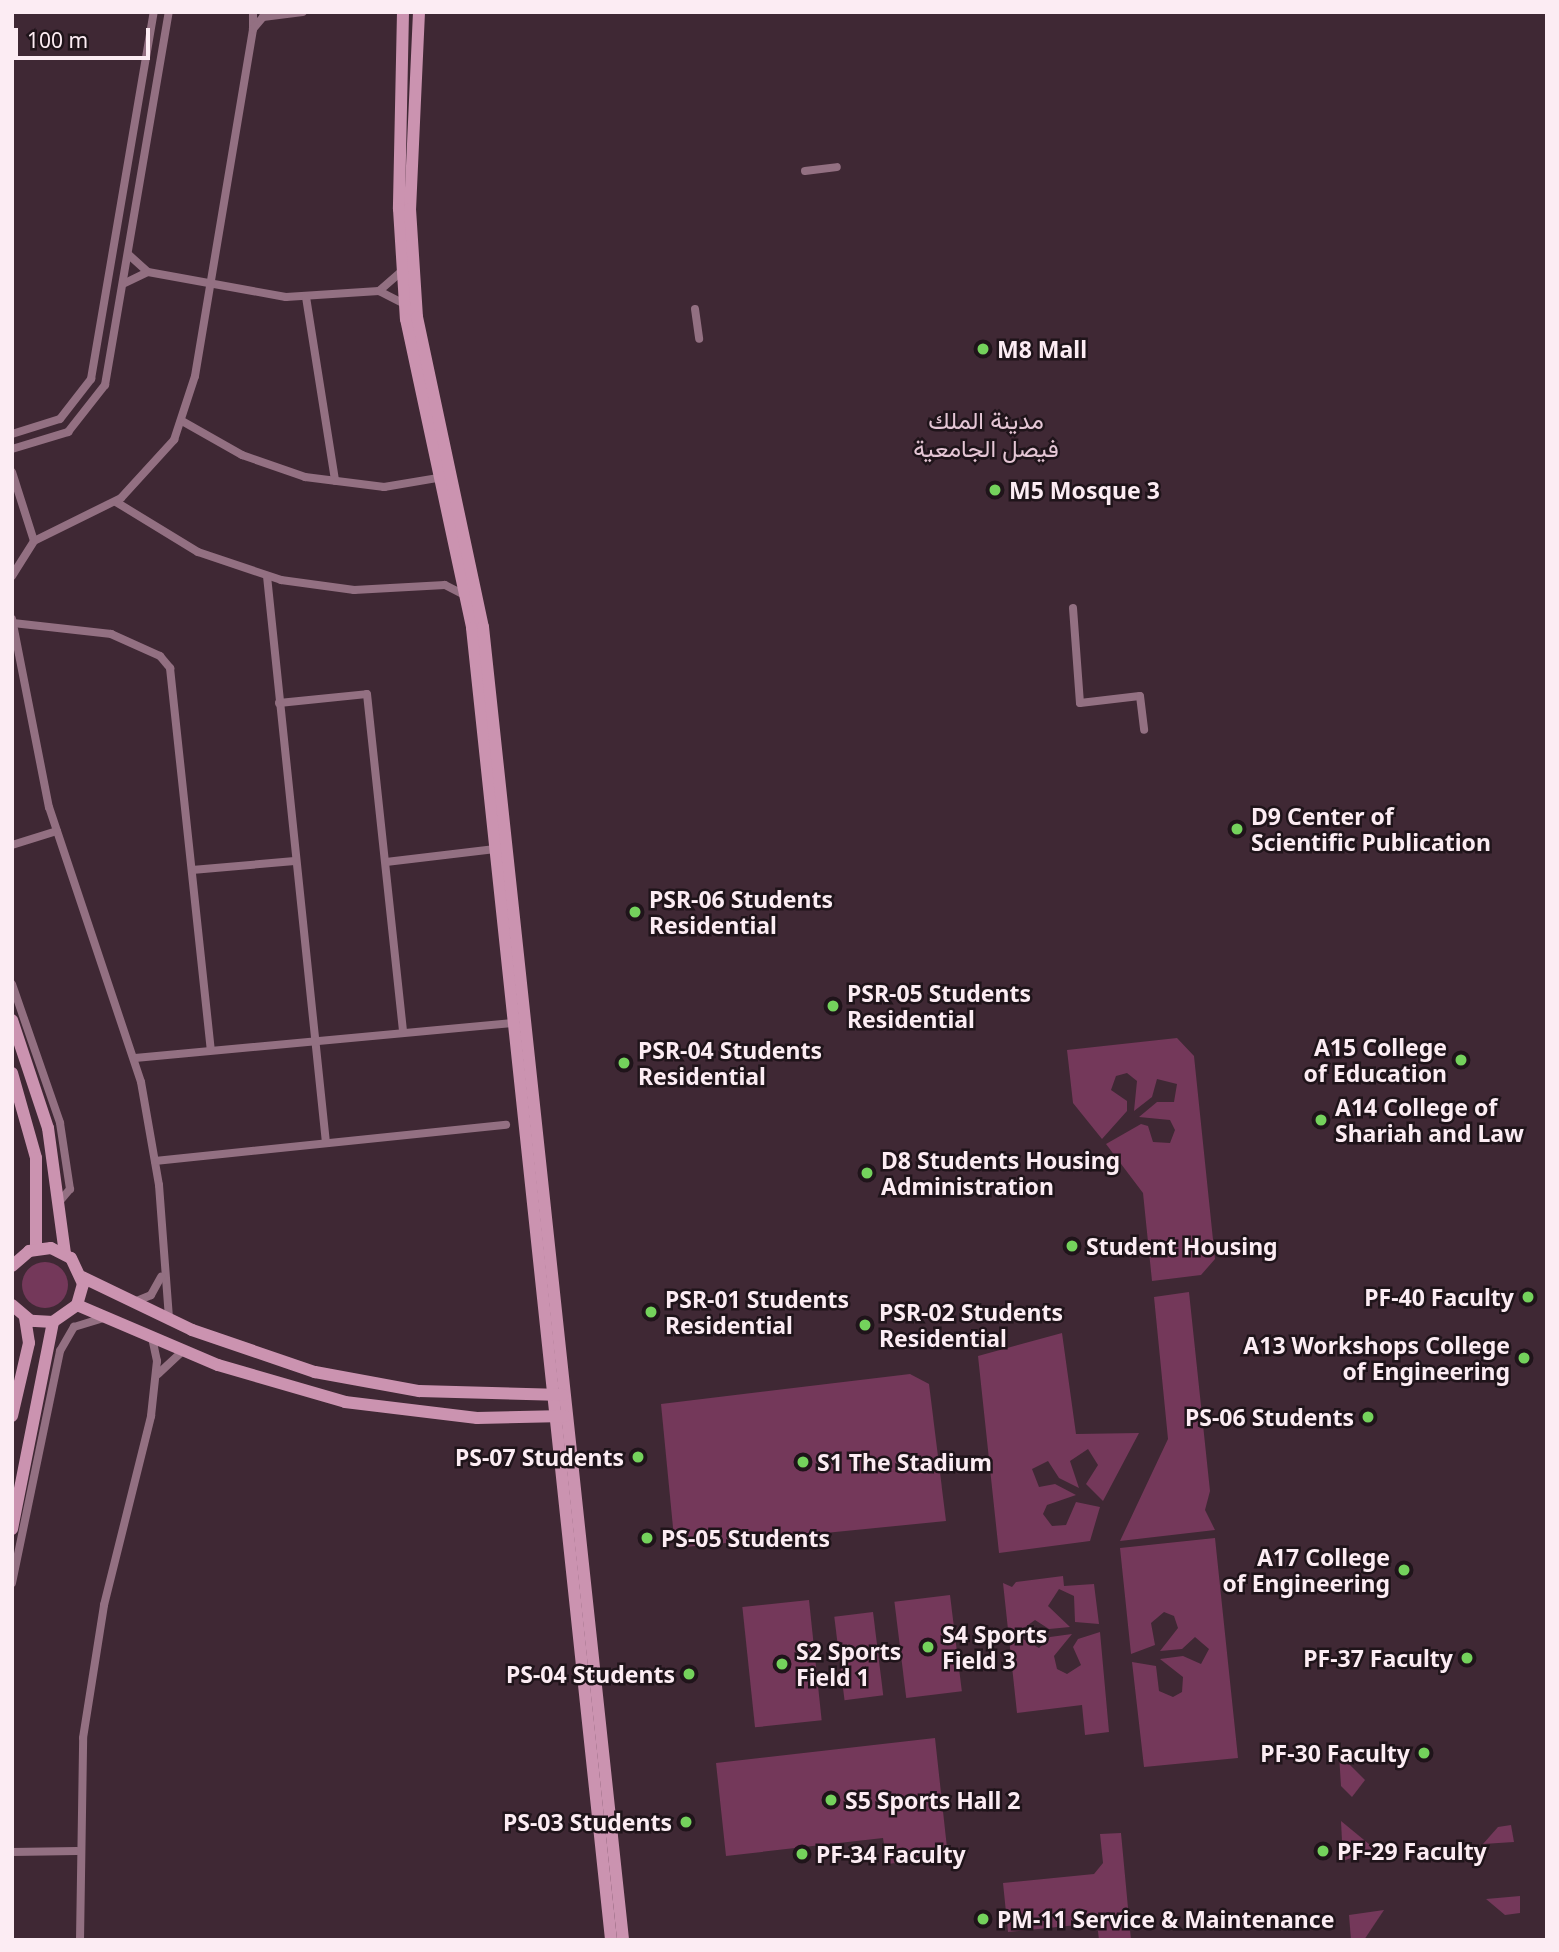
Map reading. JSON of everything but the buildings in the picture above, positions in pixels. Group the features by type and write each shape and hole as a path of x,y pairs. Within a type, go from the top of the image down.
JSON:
{"main road":[{"path":"419,12 410,209 417,317 483,627 561,1395 611,1940"},
{"path":"403,18 404,304 438,478 467,596 514,1023 561,1395"},
{"path":"12,1020 48,1128 65,1253 82,1277 169,1320 271,1359 350,1380 455,1394 561,1395"},
{"path":"12,1073 36,1158 36,1248"},
{"path":"12,1266 36,1248 65,1253"},
{"path":"12,1304 25,1318 53,1322 77,1306 82,1277"},
{"path":"77,1306 110,1317 183,1351 286,1387 368,1406 477,1418 563,1416"},
{"path":"12,1416 24,1373 25,1318"},
{"path":"12,1530 53,1322"},
{"path":"563,1416 623,1940"}],"street":[{"path":"12,434 60,419 91,379 154,12"},
{"path":"12,449 68,432 98,401 125,283 169,12"},
{"path":"12,576 34,541 116,502 155,468 182,421 210,285 253,29 253,12"},
{"path":"253,29 263,17 303,12"},
{"path":"392,12 403,18"},
{"path":"804,171 837,167"},
{"path":"129,255 148,272 210,285 306,297 379,291 404,304"},
{"path":"379,291 402,271"},
{"path":"125,283 148,272"},
{"path":"306,297 335,481"},
{"path":"695,309 699,339"},
{"path":"182,421 258,461 335,481 384,487 438,478"},
{"path":"12,472 34,541"},
{"path":"116,502 198,552 267,576 354,590 445,585 467,596"},
{"path":"445,585 460,563"},
{"path":"267,576 326,1143"},
{"path":"1073,608 1080,703 1140,696 1144,730"},
{"path":"169,1320 163,1293 155,1161 135,1058 57,831 12,621 88,627 165,661 192,870 211,1049"},
{"path":"279,703 367,694 403,1029"},
{"path":"12,845 57,831"},
{"path":"386,862 495,849"},
{"path":"192,870 296,861"},
{"path":"12,984 60,1123 70,1189 59,1202"},
{"path":"135,1058 403,1029 514,1023"},
{"path":"155,1161 506,1125"},
{"path":"151,1295 163,1268"},
{"path":"131,1303 163,1293"},
{"path":"12,1583 63,1342 85,1321 110,1317"},
{"path":"80,1940 77,1851 89,1685 157,1377 152,1337"},
{"path":"157,1377 183,1351"},
{"path":"12,1384 24,1373"},
{"path":"12,1852 77,1851"}],"shaded area":[{"path":"1177,1038 1194,1056 1215,1259 1201,1275 1152,1281 1143,1193 1106,1144 1141,1124 1148,1126 1153,1142 1170,1143 1175,1130 1170,1120 1139,1117 1157,1102 1174,1102 1177,1084 1157,1079 1152,1097 1134,1111 1137,1081 1127,1073 1116,1076 1111,1090 1127,1101 1127,1111 1102,1139 1073,1103 1067,1050"},
{"path":"45,1262 61,1269 68,1285 61,1301 45,1308 29,1301 22,1285 29,1269"},
{"path":"1189,1292 1210,1491 1205,1510 1215,1530 1120,1541 1168,1439 1154,1297"},
{"path":"1062,1333 1076,1434 1139,1433 1103,1501 1086,1484 1098,1465 1088,1449 1070,1461 1079,1488 1059,1478 1048,1461 1032,1469 1039,1487 1055,1484 1076,1495 1047,1505 1043,1514 1052,1526 1066,1525 1076,1502 1100,1507 1090,1541 999,1553 978,1356"},
{"name":"S1 The Stadium","path":"910,1374 929,1384 946,1521 675,1548 661,1404"},
{"path":"1215,1538 1238,1758 1144,1767 1132,1662 1156,1666 1159,1691 1173,1697 1182,1692 1183,1677 1160,1659 1183,1656 1201,1664 1209,1649 1195,1637 1182,1649 1160,1651 1178,1628 1174,1616 1164,1612 1151,1623 1155,1645 1131,1654 1120,1548"},
{"path":"1063,1576 1064,1586 1094,1584 1099,1624 1075,1622 1074,1596 1059,1589 1048,1606 1070,1627 1049,1629 1035,1620 1024,1628 1023,1639 1039,1648 1050,1637 1072,1634 1054,1656 1057,1669 1067,1674 1081,1665 1073,1647 1078,1639 1100,1632 1109,1732 1085,1735 1082,1705 1017,1713 1003,1583 1012,1587 1016,1582"},
{"name":"S4 Sports Field 3","path":"950,1595 962,1691 906,1698 894,1602"},
{"name":"S2 Sports Field 1","path":"809,1600 822,1720 755,1727 742,1607"},
{"path":"873,1612 883,1695 845,1700 834,1617"},
{"name":"S5 Sports Hall 2","path":"935,1738 948,1857 887,1864 883,1838 726,1856 716,1763"},
{"path":"1339,1754 1365,1780 1352,1797 1341,1786"},
{"path":"1341,1821 1375,1849 1343,1861"},
{"path":"1511,1825 1514,1842 1483,1844 1498,1827"},
{"path":"1121,1833 1131,1940 1099,1940 1097,1923 1008,1932 1003,1883 1094,1874 1103,1863 1100,1834"},
{"path":"1520,1896 1520,1913 1505,1915 1486,1899"},
{"path":"1384,1910 1364,1940 1351,1940 1349,1915"}],"place":[{"name":"M8 Mall","path":"983,349"},
{"name":"M5 Mosque 3","path":"995,490"},
{"name":"D9 Center of Scientific Publication","path":"1237,829"},
{"name":"PSR-06 Students Residential","path":"635,912"},
{"name":"PSR-05 Students Residential","path":"833,1006"},
{"name":"A15 College of Education","path":"1461,1060"},
{"name":"PSR-04 Students Residential","path":"624,1063"},
{"name":"A14 College of Shariah and Law","path":"1321,1120"},
{"name":"D8 Students Housing Administration","path":"867,1173"},
{"name":"Student Housing","path":"1072,1246"},
{"name":"PF-40 Faculty","path":"1528,1297"},
{"name":"PSR-01 Students Residential","path":"651,1312"},
{"name":"PSR-02 Students Residential","path":"865,1325"},
{"name":"A13 Workshops College of Engineering","path":"1524,1358"},
{"name":"PS-06 Students","path":"1368,1417"},
{"name":"PS-07 Students","path":"638,1457"},
{"name":"S1 The Stadium","path":"803,1462"},
{"name":"PS-05 Students","path":"647,1538"},
{"name":"A17 College of Engineering","path":"1404,1570"},
{"name":"S4 Sports Field 3","path":"928,1647"},
{"name":"PF-37 Faculty","path":"1467,1658"},
{"name":"S2 Sports Field 1","path":"782,1664"},
{"name":"PS-04 Students","path":"689,1674"},
{"name":"PF-30 Faculty","path":"1424,1753"},
{"name":"S5 Sports Hall 2","path":"831,1800"},
{"name":"PS-03 Students","path":"686,1822"},
{"name":"PF-29 Faculty","path":"1323,1851"},
{"name":"PF-34 Faculty","path":"802,1854"},
{"name":"PM-11 Service & Maintenance","path":"983,1919"}],"district":[{"name":"مدينة الملك فيصل الجامعية","path":"986,434"}]}
